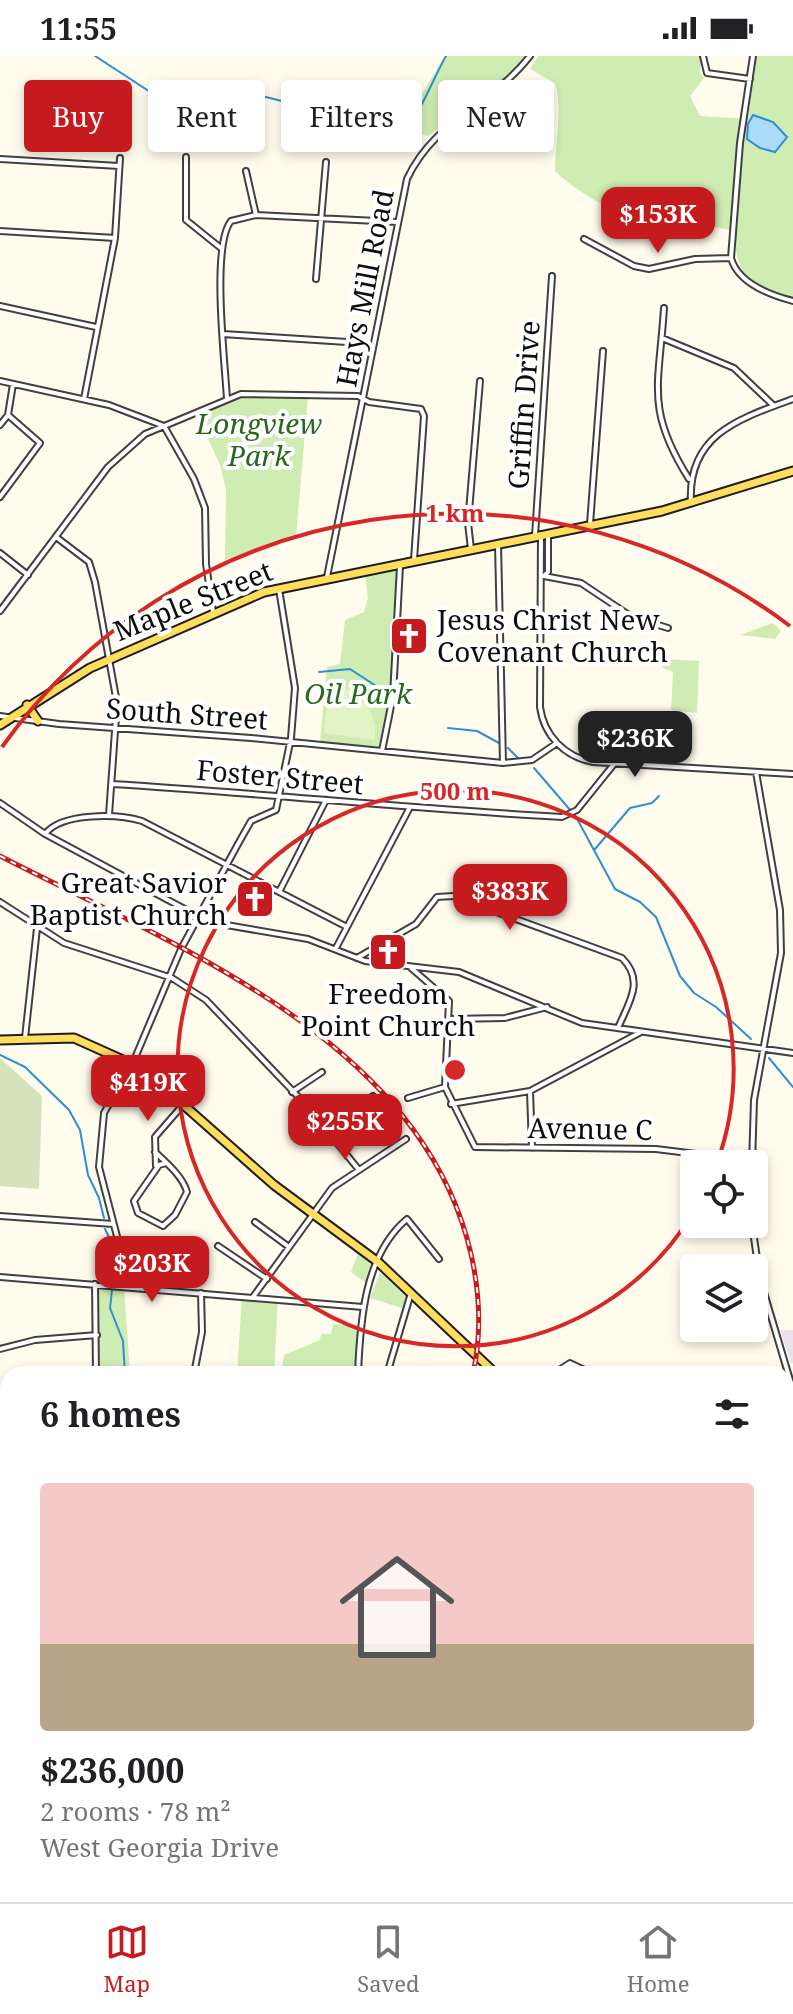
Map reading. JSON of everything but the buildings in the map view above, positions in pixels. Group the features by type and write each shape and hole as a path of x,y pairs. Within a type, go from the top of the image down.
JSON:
{"main road":[{"name":"Maple Street","path":"0,725 27,705 109,658 213,612 278,588 590,526 691,503 793,471"},
{"path":"27,705 38,721"},
{"path":"0,1039 79,1039 133,1062 274,1185 378,1262 488,1366"}],"street":[{"name":"Hays Mill Road","path":"327,577 407,179 427,144 442,129 500,88 530,56"},
{"path":"703,56 707,73 750,79"},
{"path":"753,56 740,143 731,258 733,267 750,282 793,301"},
{"path":"186,157 186,220 223,250"},
{"path":"84,399 115,238 120,158"},
{"path":"0,159 119,166"},
{"path":"316,279 326,162"},
{"path":"246,171 256,215"},
{"path":"227,399 223,250 227,226 245,215 397,222"},
{"path":"0,231 115,238"},
{"path":"584,239 634,266 649,269 695,259 731,258"},
{"name":"Griffin Drive","path":"552,276 542,535 548,572 544,576 540,707 548,732 557,743"},
{"path":"0,306 96,327"},
{"path":"664,308 657,406 660,426 689,479 691,503"},
{"path":"223,334 347,342"},
{"path":"662,338 734,368 774,406"},
{"path":"590,526 603,351"},
{"path":"0,381 84,399 164,426 194,479 205,508 206,564 213,612"},
{"path":"471,549 468,523 480,381"},
{"path":"0,425 8,415 13,384"},
{"path":"0,611 116,457 136,439 227,399 251,392 364,398 369,402 421,409 424,416 414,560"},
{"path":"689,479 696,461 713,438 793,399"},
{"path":"0,497 40,443 8,415"},
{"path":"56,537 89,562 109,658 117,703 109,815"},
{"path":"498,544 503,763"},
{"path":"0,553 28,575"},
{"path":"382,751 393,696 400,563"},
{"path":"544,576 581,583 632,617 668,628"},
{"path":"120,1287 120,1248 100,1181 99,1139 107,1104 133,1062 198,917 251,821 276,810 290,742 295,680 278,588"},
{"path":"0,599 6,604"},
{"name":"South Street","path":"0,716 503,763 532,760 557,743"},
{"path":"557,743 580,759 614,764 793,774"},
{"name":"Foster Street","path":"112,784 279,795 409,809 562,817 577,810 614,764"},
{"path":"752,1150 754,1100 780,978 781,928 756,772"},
{"path":"279,891 326,800"},
{"path":"0,803 45,834 216,924 308,939 357,958 459,972 582,1023 765,1046 793,1053"},
{"path":"336,949 345,926 409,809"},
{"path":"45,834 60,824 109,815 142,821 345,926"},
{"path":"357,958 416,924 437,897 453,896 622,958 632,968 636,987 618,1028"},
{"path":"0,902 37,928 75,948 183,983 225,1016 327,1129 359,1170"},
{"path":"25,1038 37,928"},
{"path":"410,967 449,1001 445,1087 451,1104 530,1091 644,1031"},
{"path":"449,1019 505,1018 547,1007"},
{"path":"292,1092 322,1072"},
{"path":"408,1098 445,1087"},
{"path":"530,1091 532,1148"},
{"path":"327,1129 373,1096"},
{"path":"156,1168 155,1137 184,1104"},
{"name":"Avenue C","path":"451,1104 475,1147 656,1149 680,1152"},
{"path":"253,1297 332,1188 406,1139"},
{"path":"155,1152 166,1163 187,1192 175,1215 163,1226 144,1217 134,1204 156,1168 166,1163"},
{"path":"0,1216 114,1223"},
{"path":"359,1366 363,1307 378,1262 407,1219 439,1259"},
{"path":"255,1222 289,1247"},
{"path":"754,1238 760,1279 786,1366"},
{"path":"218,1246 267,1279"},
{"path":"0,1277 363,1307"},
{"path":"95,1284 96,1366"},
{"path":"196,1366 202,1332 201,1293"},
{"path":"389,1366 411,1293"},
{"path":"0,1349 35,1340 97,1335"}],"shaded area":[{"path":"780,1330 793,1330 793,1363 791,1363"}],"green space":[{"path":"445,56 529,56 504,80 438,80 438,129 428,136 422,134 422,94"},
{"path":"538,56 702,56 700,72 704,78 690,96 700,116 748,119 756,56 793,56 793,298 766,288 748,276 738,259 735,231 686,221 674,234 596,201 555,171 559,114 555,83 530,69"},
{"name":"Longview Park","path":"250,395 308,397 296,537 225,560 226,489 220,465 197,414"},
{"name":"Oil Park","path":"397,570 391,699 381,747 320,742 327,667 340,664 345,620 364,612 368,598 365,575"},
{"path":"773,623 781,631 775,639 740,635"},
{"path":"663,659 699,661 697,713 671,710 673,672 663,668"},
{"path":"329,686 349,690 364,702 373,719 375,740 324,733"},
{"path":"0,1058 42,1096 39,1189 0,1186"},
{"path":"358,1253 373,1266 367,1284 351,1272"},
{"path":"380,1272 406,1297 402,1308 370,1298"},
{"path":"95,1284 124,1287 129,1366 96,1366"},
{"path":"242,1296 278,1300 274,1366 238,1366"},
{"path":"333,1324 360,1326 358,1366 282,1366 284,1355 320,1340 321,1334 331,1334"}],"water":[{"path":"753,115 773,122 787,137 775,152 760,148 747,139 748,124"}],"waterway":[{"path":"95,56 161,99 179,101 223,94 266,97 317,110 384,137 397,137 410,125 446,56"},
{"path":"319,672 350,669 390,695"},
{"path":"448,728 477,731 499,743"},
{"path":"508,748 520,760"},
{"path":"534,768 571,811"},
{"path":"595,849 630,808 652,803 659,796"},
{"path":"575,815 615,889 640,902 656,917 680,976 694,993 716,1007 751,1039"},
{"path":"0,1055 25,1067 69,1110 80,1130 88,1175 104,1218"},
{"path":"769,1058 793,1087"},
{"path":"105,1229 113,1245 113,1280"},
{"path":"112,1290 110,1308 123,1341 125,1366"}],"railway":[{"path":"0,856 141,926 283,1008 347,1058 401,1114 444,1179 471,1254 479,1314 474,1366"}],"place":[{"name":"Jesus Christ New Covenant Church","path":"409,636"},
{"name":"Great Savior Baptist Church","path":"255,899"},
{"name":"Freedom Point Church","path":"388,952"}]}
